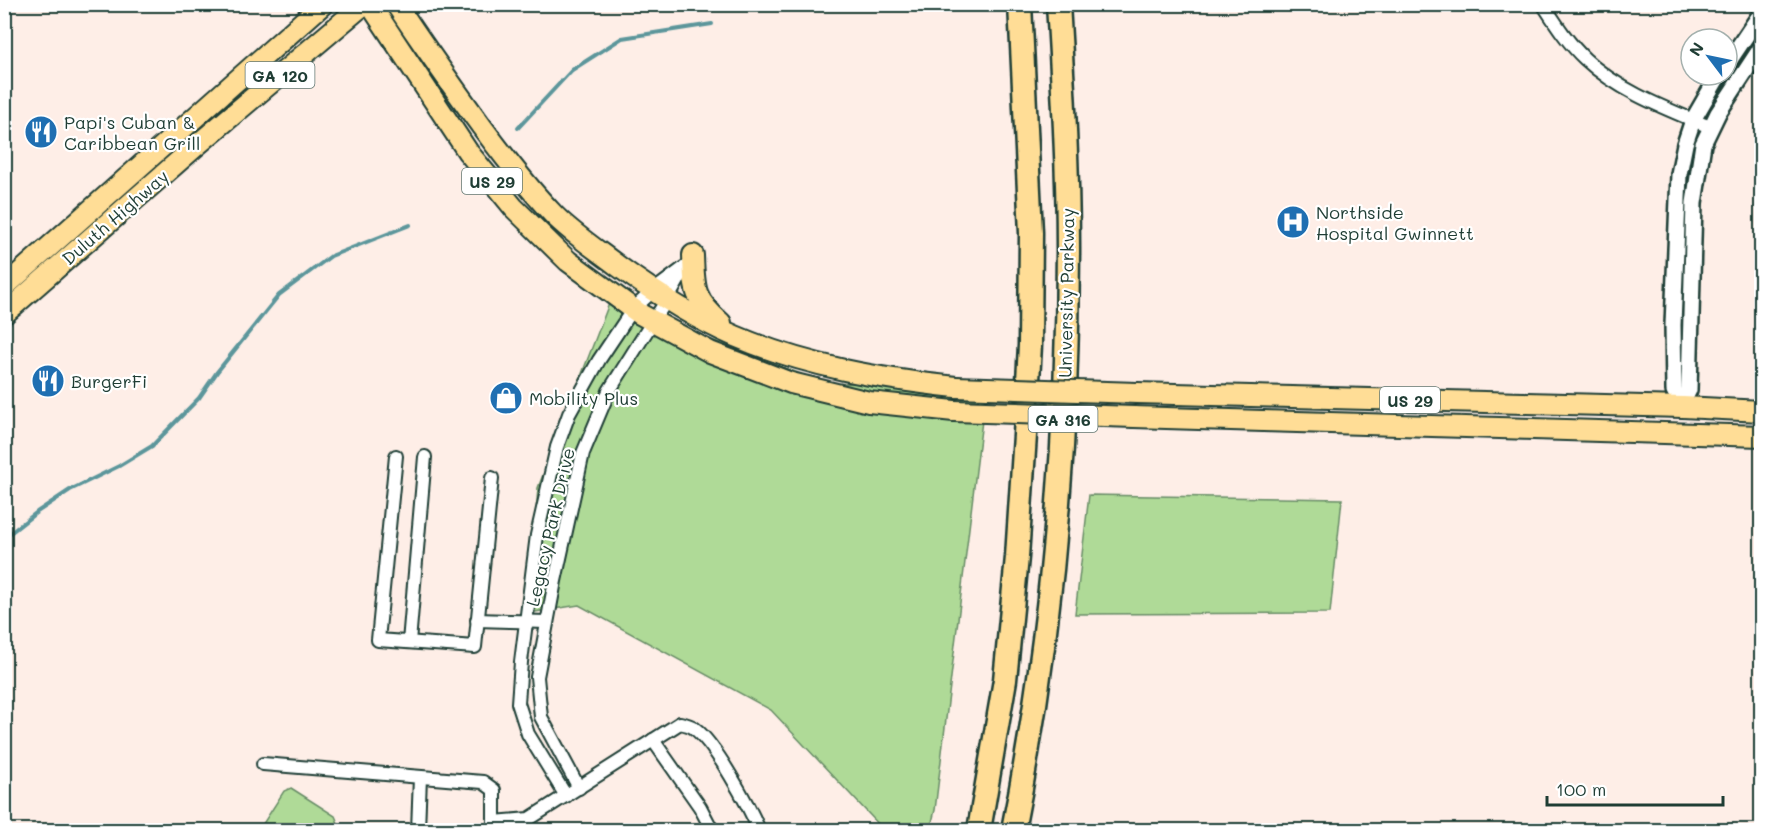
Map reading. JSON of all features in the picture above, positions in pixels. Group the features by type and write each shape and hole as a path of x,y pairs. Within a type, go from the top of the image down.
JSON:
{"highway":[{"name":"University Parkway","path":"979,831 1005,680 1017,557 1030,345 1031,233 1020,4"},
{"name":"University Parkway","path":"1013,831 1048,608 1062,450 1068,249 1058,4"}],"main road":[{"name":"Duluth Highway","path":"4,287 323,4"},
{"name":"Duluth Highway","path":"4,314 364,4"},
{"name":"US 29","path":"370,4 468,152 514,207 568,261 653,321 710,352 791,384 869,402 954,411 1134,417 1683,417 1761,411"},
{"name":"US 29","path":"396,4 498,148 555,216 587,243 660,296 736,336 793,356 851,372 956,387 1683,417 1761,436"},
{"path":"693,255 697,297 706,309 736,336"}],"street":[{"path":"1543,4 1573,46 1598,70 1633,93 1710,127"},
{"path":"1739,46 1761,12"},
{"path":"1683,417 1689,390 1694,203 1703,144 1710,127 1736,83 1761,46"},
{"path":"1683,417 1674,391 1673,325 1679,174 1693,120 1712,87"},
{"name":"Legacy Park Drive","path":"566,796 528,734 518,703 537,535 557,447 569,414 599,360 633,309 660,296"},
{"name":"Legacy Park Drive","path":"579,788 541,717 537,677 583,453 609,391 653,321 660,296"},
{"path":"396,456 378,640 475,647 492,478"},
{"path":"409,642 424,457"},
{"path":"477,620 547,622"},
{"path":"263,764 483,782 494,790 494,826 529,819 681,723 692,726 709,743 751,811 759,831"},
{"path":"653,740 700,807 712,831"},
{"path":"418,831 420,777"}],"green space":[{"path":"610,301 827,384 987,379 935,810 930,830 884,830 771,710 579,605 528,613 538,488"},
{"path":"1089,495 1342,499 1330,613 1075,614"},
{"path":"291,788 335,816 338,823 334,830 259,830 284,791"}],"waterway":[{"path":"518,128 572,70 622,38 712,24"},
{"path":"4,538 70,490 119,466 152,446 199,398 279,295 331,256 410,225"}],"place":[{"name":"Papi's Cuban & Caribbean Grill","path":"41,132"},
{"name":"Northside Hospital Gwinnett","path":"1293,222"},
{"name":"BurgerFi","path":"48,381"},
{"name":"Mobility Plus","path":"506,398"}]}
